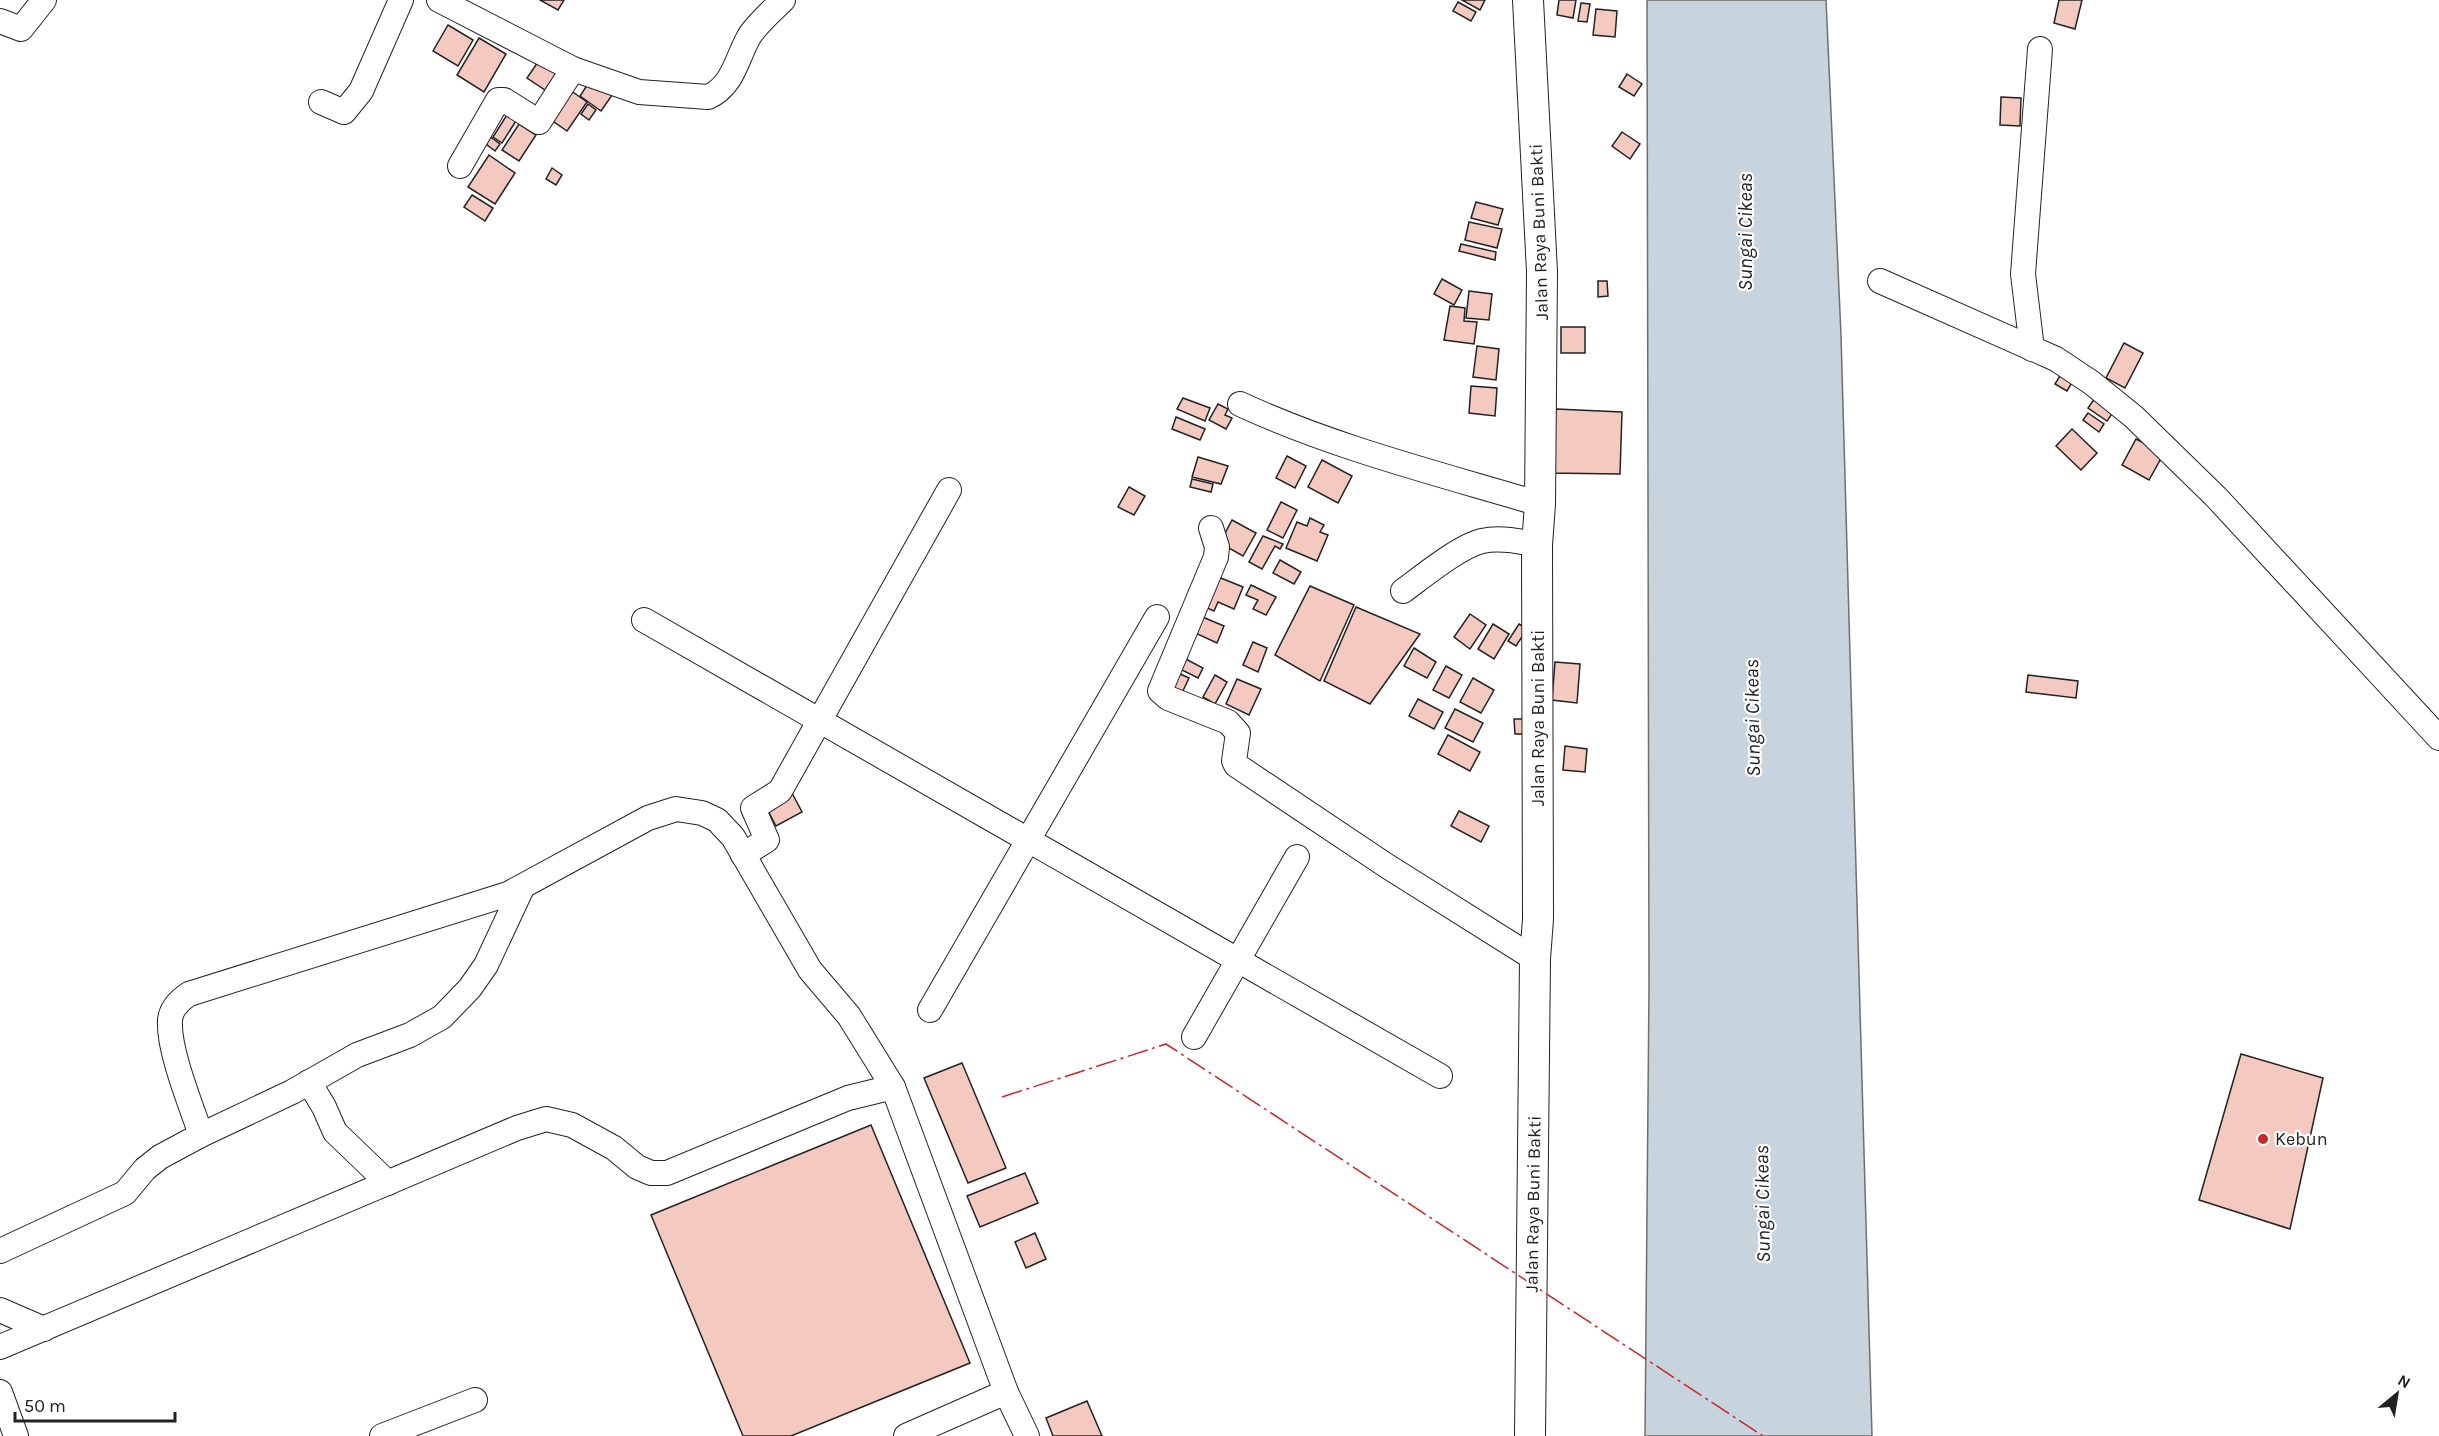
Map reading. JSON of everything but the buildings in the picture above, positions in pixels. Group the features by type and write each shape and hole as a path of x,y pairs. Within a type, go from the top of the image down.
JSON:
{"main road":[{"name":"Jalan Raya Buni Bakti","path":"1528,0 1542,272 1540,504 1537,545 1538,919 1535,959 1530,1436"}],"street":[{"path":"0,21 21,28 44,0"},
{"path":"321,102 344,112 361,91 401,0"},
{"path":"439,0 573,69 639,92 708,97 717,93 724,86 749,36 770,4"},
{"path":"2032,349 2023,274 2040,49"},
{"path":"460,165 498,100 504,100 539,122 573,69"},
{"path":"1880,281 2056,359 2092,383 2134,417 2217,496 2439,738"},
{"path":"1240,404 1276,420 1411,465 1540,504"},
{"path":"743,855 767,840 753,808 780,791 949,490"},
{"path":"1211,528 1217,548 1216,557 1160,691 1168,698 1228,723 1236,729 1238,733 1234,761 1236,765 1387,866 1535,959"},
{"path":"1403,591 1471,544 1488,540 1516,540 1537,545"},
{"path":"930,1010 1157,617"},
{"path":"644,620 1440,1076"},
{"path":"201,1135 173,1042 170,1018 177,1001 189,994 508,894 648,818 676,809 702,813 717,820 733,837 810,970 849,1016 893,1088 1006,1392 1027,1436"},
{"path":"1194,1037 1297,857"},
{"path":"0,1251 125,1193 160,1157 201,1135 309,1083 357,1055 410,1035 442,1017 470,988 486,965 522,888"},
{"path":"309,1083 324,1107 334,1132 388,1183"},
{"path":"0,1347 517,1128 546,1119 572,1125 614,1148 637,1167 651,1173 667,1173 848,1098 893,1088"},
{"path":"0,1310 44,1329"},
{"path":"0,1392 16,1436"},
{"path":"906,1436 1006,1392"},
{"path":"382,1436 475,1400"}],"water":[{"name":"Sungai Cikeas","path":"1647,0 1826,0 1841,335 1872,1436 1645,1436 1649,987"}],"power":[{"path":"1002,1097 1166,1044 1763,1436"}],"place":[{"name":"Kebun","path":"2263,1139"}]}
